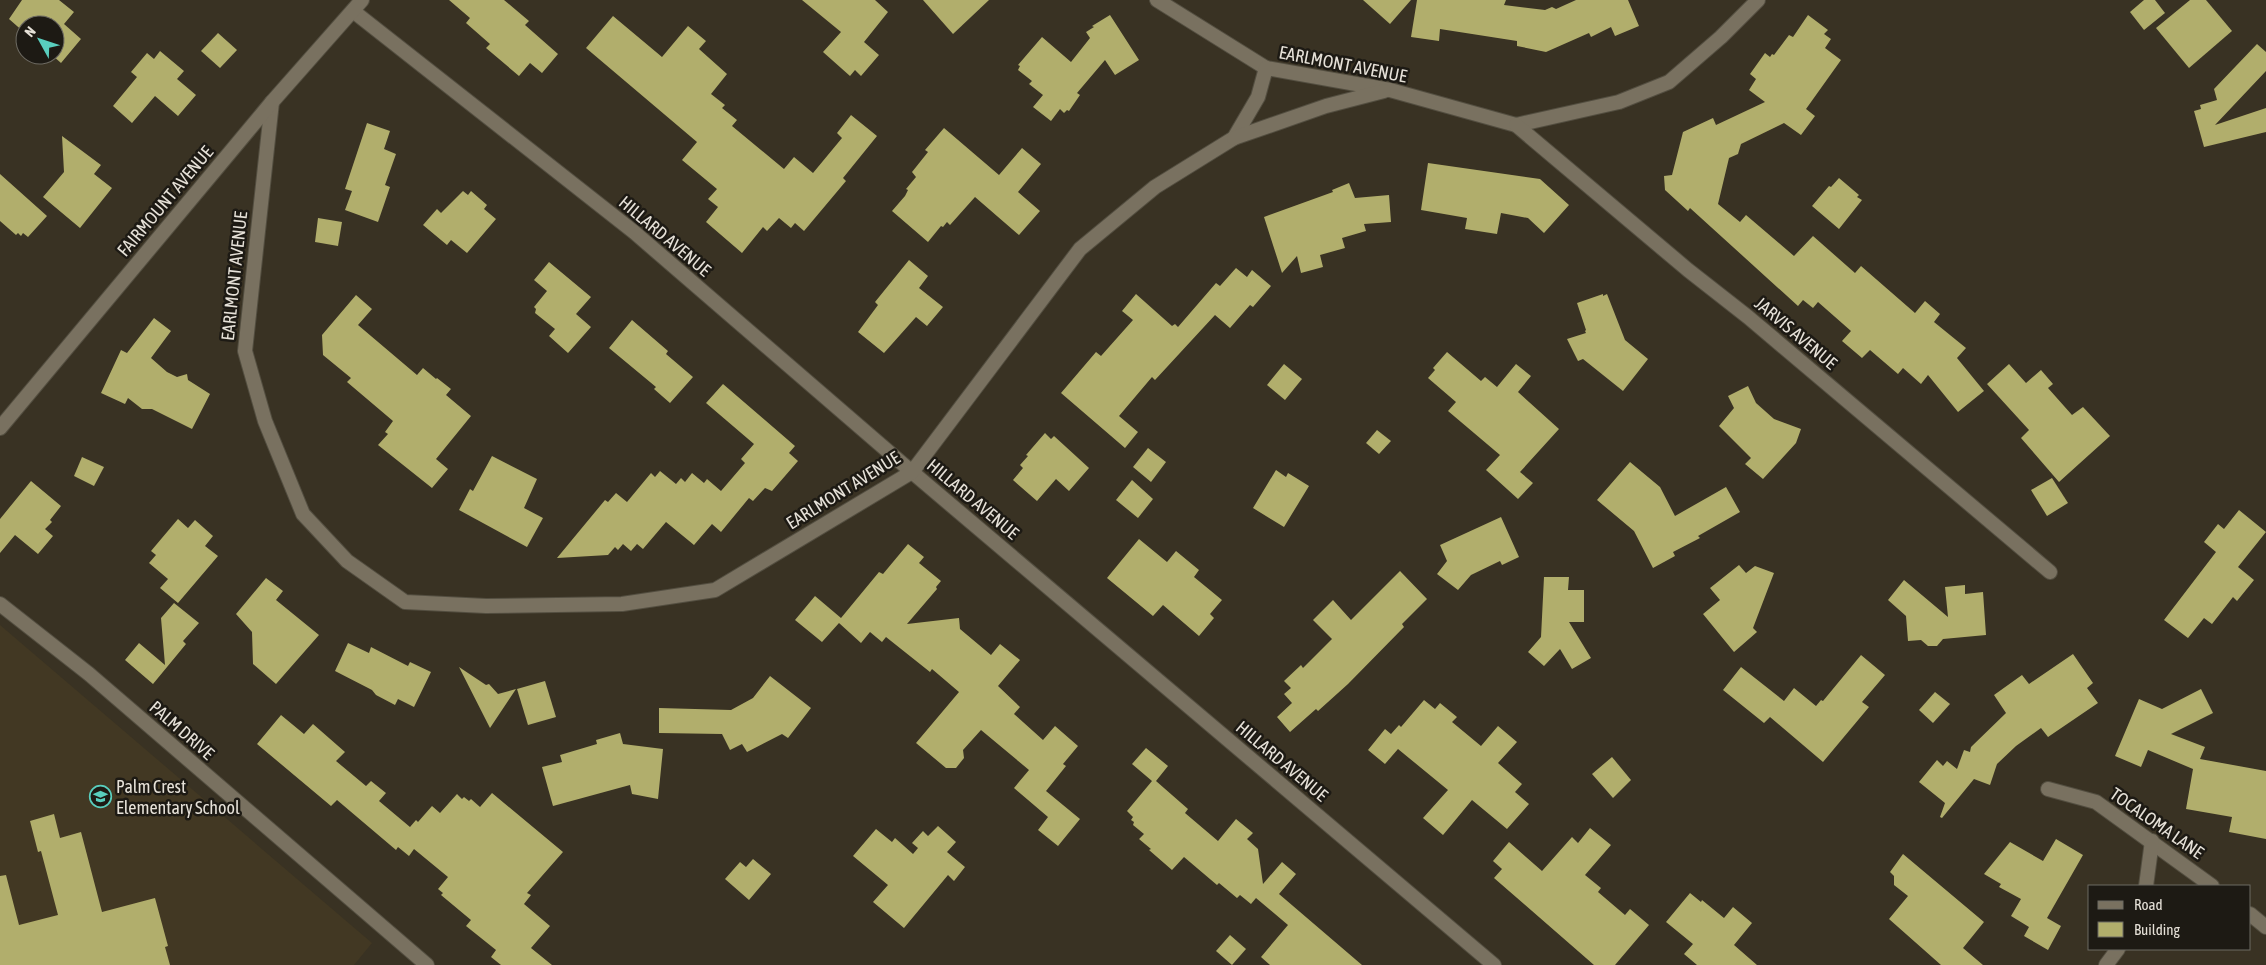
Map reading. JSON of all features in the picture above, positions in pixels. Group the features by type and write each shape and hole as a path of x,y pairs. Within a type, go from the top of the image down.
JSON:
{"street":[{"name":"FAIRMOUNT AVENUE","path":"0,428 272,102 362,0"},
{"path":"1157,0 1266,68"},
{"name":"EARLMONT AVENUE","path":"272,102 245,352 265,421 303,514 347,561 405,602 486,606 622,604 714,590 912,472 1080,249 1155,187 1234,138 1258,97 1266,68 1390,90 1516,125 1619,102 1669,82 1721,37 1758,0"},
{"name":"HILLARD AVENUE","path":"353,11 634,232 912,472 1494,965"},
{"path":"1234,138 1326,106 1390,90"},
{"name":"JARVIS AVENUE","path":"1516,125 1688,270 1748,317 2050,572"},
{"name":"PALM DRIVE","path":"0,604 89,674 427,965"},
{"name":"TOCALOMA LANE","path":"2048,789 2096,802 2211,885"},
{"path":"2146,885 2152,841"},
{"path":"2251,915 2266,926"},
{"path":"2106,965 2117,950"}],"shaded area":[{"name":"Palm Crest Elementary School","path":"0,625 372,943 354,965 0,965"}],"building":[{"path":"22,0 59,0 74,12 65,23 65,15 15,15 15,24 9,19"},
{"path":"449,0 504,0 529,21 525,25 558,54 542,73 530,63 519,76 486,48 490,44 466,23 470,18"},
{"path":"802,0 875,0 888,12 864,42 879,55 861,76 855,70 850,76 823,52 841,32"},
{"path":"923,0 989,0 953,34"},
{"path":"1363,0 1411,0 1390,24"},
{"path":"1417,0 1506,0 1504,5 1545,10 1552,7 1556,9 1576,0 1628,0 1639,26 1615,36 1611,27 1591,37 1589,33 1546,52 1517,46 1517,41 1440,29 1439,41 1411,37"},
{"path":"2144,0 2155,0 2165,13 2144,30 2130,12"},
{"path":"2190,0 2206,0 2232,31 2189,68 2156,28"},
{"path":"1110,15 1139,60 1115,75 1105,60 1077,93 1080,95 1069,111 1067,110 1064,113 1060,109 1051,121 1033,107 1043,95 1029,84 1032,81 1018,70 1020,66 1018,65 1042,37 1071,62 1090,38 1086,32"},
{"path":"1808,15 1828,30 1824,34 1831,39 1825,48 1841,60 1806,109 1815,116 1801,135 1784,123 1741,144 1738,154 1729,158 1718,204 1740,222 1746,215 1794,256 1813,236 1855,273 1861,266 1915,313 1925,301 1940,314 1934,322 1966,348 1957,358 1984,391 1958,412 1928,375 1921,384 1903,368 1898,374 1870,350 1862,358 1842,341 1851,331 1818,302 1813,308 1803,300 1798,306 1690,208 1688,211 1665,190 1664,176 1672,175 1683,132 1713,118 1716,125 1765,102 1749,90 1756,79 1750,74 1765,53 1770,57 1772,54 1774,55 1789,35 1793,37"},
{"path":"613,16 662,57 688,26 706,41 699,49 727,74 711,94 725,105 722,108 737,120 732,126 784,169 794,157 813,173 842,138 837,133 851,115 877,136 843,178 846,181 804,231 795,223 791,228 779,218 767,231 763,227 742,253 706,222 718,207 708,199 717,189 682,160 697,142 586,48"},
{"path":"65,25 81,39 65,58"},
{"path":"218,33 237,50 220,68 201,51"},
{"path":"2257,44 2266,52 2266,71 2215,125 2266,108 2266,132 2204,147 2194,111 2201,109 2200,105 2217,100 2214,89"},
{"path":"160,51 184,71 177,79 196,95 178,116 155,96 132,123 113,106 137,77 131,72 147,53 154,59"},
{"path":"367,123 390,131 384,149 396,154 385,185 390,187 378,222 345,210 352,191 345,189"},
{"path":"944,128 999,175 1022,148 1041,164 1018,192 1040,211 1019,235 975,197 950,225 947,222 943,227 941,226 928,242 892,211 905,196 908,190 906,189 916,177 912,172 928,152 925,150"},
{"path":"62,136 101,165 94,174 112,188 80,228 43,197 64,172"},
{"path":"1428,163 1540,179 1569,205 1544,233 1528,218 1501,213 1497,234 1465,229 1467,218 1421,210"},
{"path":"0,174 47,216 28,237 23,233 21,236 18,233 16,235 0,221"},
{"path":"1839,178 1859,195 1857,197 1862,200 1839,229 1812,206 1829,186 1831,187"},
{"path":"1349,183 1355,198 1389,195 1391,222 1364,224 1366,231 1342,238 1345,248 1320,255 1323,267 1301,273 1297,256 1282,273 1264,217 1333,192 1332,190"},
{"path":"463,191 468,195 471,191 487,205 484,209 496,219 467,253 451,240 447,245 423,225 437,209 441,213"},
{"path":"318,218 342,222 338,246 315,242"},
{"path":"909,260 928,276 919,288 943,307 927,326 916,317 884,353 858,332 878,305 875,302"},
{"path":"549,262 591,297 576,314 591,327 568,353 549,336 555,329 535,313 536,309 534,307 547,291 534,280"},
{"path":"1236,268 1247,277 1252,270 1271,286 1253,307 1250,305 1230,328 1215,315 1155,380 1152,377 1119,416 1138,432 1125,448 1061,393 1096,352 1101,356 1133,320 1122,311 1136,294 1172,326 1175,324 1178,327 1216,283 1220,286"},
{"path":"1603,294 1603,296 1607,294 1625,340 1648,359 1623,391 1583,359 1578,361 1567,339 1586,333 1577,303"},
{"path":"356,295 372,309 358,325 417,375 423,368 451,389 446,395 471,416 436,459 448,469 432,488 378,445 388,434 385,432 393,421 347,382 351,378 323,355 322,335"},
{"path":"154,318 171,331 151,358 167,372 177,377 187,374 188,380 210,394 192,429 152,409 142,409 128,398 125,404 101,393 121,350 127,353"},
{"path":"632,320 668,351 666,354 693,377 670,403 654,389 656,387 609,348"},
{"path":"1447,352 1481,381 1485,377 1497,387 1516,364 1531,376 1518,392 1559,429 1520,472 1533,483 1518,499 1486,470 1500,455 1448,411 1456,402 1428,378 1435,370 1433,368"},
{"path":"1284,364 1302,379 1285,400 1267,385"},
{"path":"2009,364 2026,383 2041,370 2053,384 2048,388 2072,415 2083,407 2110,436 2059,482 2021,438 2029,430 1987,384"},
{"path":"723,384 795,446 789,453 798,461 772,491 765,488 753,501 749,498 721,532 712,524 694,545 666,522 643,549 637,544 631,551 623,544 618,550 615,547 608,555 557,558 605,500 608,502 616,493 627,502 651,473 655,477 660,471 676,484 681,478 685,482 692,473 704,483 707,479 721,491 745,463 741,459 754,444 706,403"},
{"path":"1748,386 1756,403 1774,419 1801,429 1796,443 1763,479 1745,464 1751,458 1719,426 1734,408 1728,396"},
{"path":"1377,430 1391,441 1379,454 1366,443"},
{"path":"1045,433 1051,439 1054,436 1089,468 1069,491 1056,479 1037,501 1013,480 1023,468 1020,465 1028,456 1026,455"},
{"path":"1148,448 1166,462 1151,482 1133,467"},
{"path":"492,456 537,479 524,508 543,518 527,547 459,510 470,489 473,491"},
{"path":"82,457 104,467 94,486 74,476"},
{"path":"1630,462 1660,487 1675,516 1726,487 1740,512 1698,536 1700,538 1673,552 1675,556 1653,568 1634,531 1597,500"},
{"path":"1276,470 1286,477 1288,473 1309,486 1284,527 1253,508"},
{"path":"2052,478 2068,503 2047,516 2031,490"},
{"path":"1132,480 1153,499 1138,518 1116,500"},
{"path":"31,481 61,506 50,520 52,522 45,529 53,536 38,554 15,535 0,553 0,519"},
{"path":"2239,510 2266,532 2238,567 2254,580 2237,601 2233,597 2212,624 2204,618 2188,638 2164,620 2216,552 2204,542 2218,524 2224,529"},
{"path":"1501,517 1519,557 1502,565 1500,561 1471,575 1458,590 1437,574 1447,561 1440,545"},
{"path":"178,519 188,528 195,520 213,536 205,546 218,556 178,603 160,588 168,579 149,563 156,555 151,551"},
{"path":"1139,539 1167,562 1176,551 1199,570 1194,577 1222,600 1210,614 1214,618 1199,636 1163,605 1153,616 1107,578"},
{"path":"908,544 924,557 919,563 941,581 936,587 937,589 907,624 959,618 960,629 991,655 1000,644 1020,660 998,686 1020,707 1014,714 1043,740 1055,726 1078,746 1063,764 1066,766 1046,791 1080,819 1058,846 1038,830 1048,817 1014,788 1029,770 981,730 963,750 964,758 956,768 946,768 916,743 959,692 932,669 930,672 886,637 882,642 870,632 861,643 839,623 822,642 795,620 815,596 841,618 879,572 883,574"},
{"path":"1739,565 1746,573 1755,566 1774,573 1753,628 1757,632 1734,652 1703,614 1720,600 1710,588"},
{"path":"1400,571 1427,599 1402,624 1404,627 1348,684 1318,711 1316,709 1290,732 1277,717 1292,703 1284,694 1291,688 1284,681 1301,665 1303,668 1332,639 1313,620 1333,600 1351,620"},
{"path":"1544,577 1569,577 1568,590 1584,590 1584,622 1569,622 1591,658 1572,669 1560,649 1544,666 1528,652 1541,637"},
{"path":"266,578 283,591 276,600 319,635 276,684 253,664 252,632 236,614"},
{"path":"1904,580 1948,617 1945,587 1965,585 1965,594 1983,592 1986,635 1943,639 1937,646 1928,646 1921,640 1908,641 1906,616 1888,600"},
{"path":"174,603 199,623 183,641 186,644 153,684 125,660 139,643 165,665 161,618"},
{"path":"348,643 369,653 371,647 408,666 410,662 431,672 414,707 398,699 395,705 376,695 372,690 335,671"},
{"path":"2073,654 2093,683 2087,688 2098,703 2048,737 2041,728 2016,746 1997,764 1990,785 1974,779 1942,818 1940,817 1945,803 1919,782 1937,760 1943,766 1947,761 1957,769 1964,750 1970,752 1971,747 2006,713 1994,695 2022,675 2029,684"},
{"path":"1861,655 1885,675 1862,702 1869,707 1823,762 1770,717 1764,723 1723,690 1741,667 1784,701 1794,688 1816,706 1821,700 1823,701"},
{"path":"459,667 486,685 489,684 498,694 516,689 490,728"},
{"path":"770,676 811,708 788,738 782,734 747,752 742,744 730,750 722,734 659,733 659,708 731,710 753,698"},
{"path":"545,681 556,717 528,725 517,689"},
{"path":"2201,689 2213,713 2171,734 2205,747 2200,759 2266,771 2266,839 2229,832 2232,817 2186,809 2193,769 2148,750 2141,767 2115,756 2139,699 2162,709"},
{"path":"1935,692 1950,704 1933,723 1919,710"},
{"path":"1424,700 1435,709 1440,703 1457,717 1452,722 1481,746 1498,726 1517,742 1498,763 1522,784 1515,792 1529,804 1507,829 1472,800 1443,835 1423,818 1448,790 1398,749 1385,764 1368,750 1385,729 1391,734 1399,725 1401,727"},
{"path":"281,715 304,734 313,724 345,752 336,761 366,786 371,781 386,793 379,801 410,827 416,820 418,822 432,806 440,813 457,794 462,799 464,797 469,801 471,799 480,807 492,793 563,852 527,893 531,895 524,904 550,926 531,948 552,965 501,965 491,957 496,950 466,926 471,920 441,895 443,893 438,889 448,877 414,849 409,856 398,847 396,850 337,800 331,806 257,744"},
{"path":"620,733 623,744 663,749 658,799 632,794 630,785 553,806 542,767 562,762 560,755 597,744 596,740"},
{"path":"1146,748 1168,766 1156,781 1188,809 1185,813 1218,841 1236,819 1253,833 1247,839 1258,849 1263,884 1282,862 1296,874 1279,894 1362,965 1270,965 1261,957 1288,925 1256,898 1251,904 1240,895 1237,898 1219,883 1217,885 1184,857 1172,870 1149,850 1151,849 1139,839 1144,834 1133,825 1134,822 1131,820 1133,817 1127,811 1152,781 1132,764"},
{"path":"1612,757 1631,780 1613,798 1592,774"},
{"path":"54,814 60,838 81,832 102,912 155,898 168,946 165,947 170,965 0,965 0,876 6,875 19,925 58,915 41,851 38,852 30,821"},
{"path":"938,826 956,842 947,852 965,867 954,881 948,875 904,928 873,902 888,885 853,856 876,829 892,842 895,838 913,854 918,848 912,843 923,831 928,836"},
{"path":"1590,828 1611,845 1585,875 1601,888 1598,892 1625,915 1630,909 1649,925 1615,965 1594,965 1494,878 1502,869 1493,861 1509,842 1542,871 1572,837 1578,843"},
{"path":"2056,839 2083,855 2047,918 2061,926 2048,950 2024,936 2029,927 2011,916 2021,899 1999,887 2001,884 1984,874 2010,842 2043,861"},
{"path":"1903,854 1984,922 1963,948 1983,965 1941,965 1889,919 1908,896 1894,885 1894,876 1890,872"},
{"path":"753,859 771,874 749,900 725,879 740,862 746,867"},
{"path":"1690,893 1724,918 1733,907 1752,923 1734,945 1757,965 1697,965 1684,954 1693,944 1666,922"},
{"path":"1230,935 1246,949 1232,965 1216,951"}],"place":[{"name":"Palm Crest Elementary School","path":"100,796"}]}
